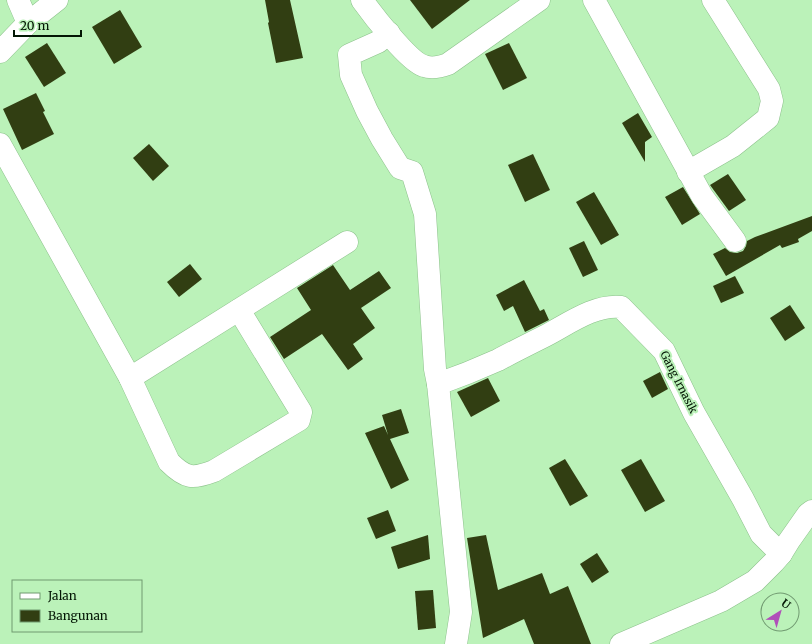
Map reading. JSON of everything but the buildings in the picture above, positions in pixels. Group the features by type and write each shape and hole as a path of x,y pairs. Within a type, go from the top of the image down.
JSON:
{"street":[{"path":"18,0 28,23"},
{"path":"0,52 28,23 57,0"},
{"path":"362,0 412,59 423,66 436,68 448,64 510,8 539,0"},
{"path":"594,0 702,196 735,241"},
{"path":"688,172 733,146 768,118 771,110 772,101 769,90 713,0"},
{"path":"389,33 378,42 349,55 351,76 367,111 400,168 412,172 425,214 435,370 438,384 461,612 456,644"},
{"path":"0,144 130,378 169,462 179,472 188,476 199,476 214,471 299,420 301,412 239,310"},
{"path":"130,378 347,242"},
{"name":"Gang Irnasik","path":"438,384 496,361 595,311 611,306 622,307 664,351 694,413 743,499 761,534 781,554"},
{"path":"621,644 721,601 755,581 781,554 808,514 812,511"}]}
